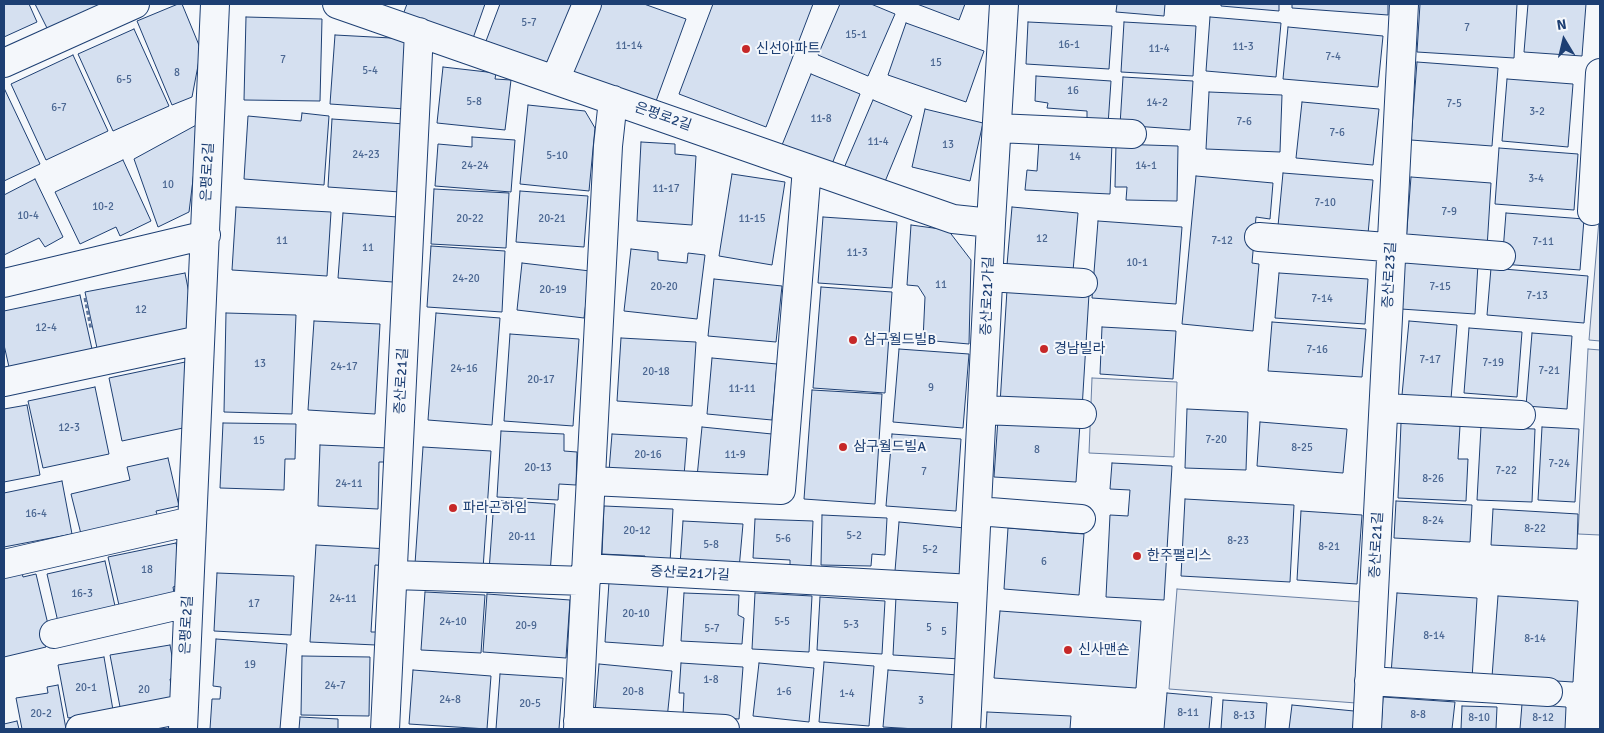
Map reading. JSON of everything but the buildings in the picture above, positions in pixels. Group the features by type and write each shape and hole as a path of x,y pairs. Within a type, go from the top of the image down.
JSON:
{"street":[{"path":"4,63 135,4"},
{"name":"은평로2길","path":"183,719 215,4"},
{"name":"은평로2길","path":"338,4 953,219 991,223"},
{"path":"555,80 587,4"},
{"name":"증산로21가길","path":"966,729 991,223 1004,4"},
{"name":"증산로23길","path":"1384,408 1404,4"},
{"name":"증산로21길","path":"385,729 419,32"},
{"path":"1592,211 1600,73"},
{"path":"612,100 578,725 725,729"},
{"path":"997,128 1132,134"},
{"path":"590,481 781,490 807,168"},
{"path":"4,283 206,236"},
{"path":"1259,237 1501,256"},
{"path":"989,277 1083,283"},
{"path":"4,382 200,340"},
{"path":"1384,408 1521,415"},
{"name":"증산로21길","path":"1367,729 1384,408"},
{"path":"983,410 1082,414"},
{"path":"977,511 1081,519"},
{"path":"4,564 192,521"},
{"name":"증산로21가길","path":"393,575 586,575 973,589"},
{"path":"54,634 188,603"},
{"path":"1369,681 1548,692"},
{"path":"80,729 183,719"}],"path":[{"path":"78,266 98,362"}],"shaded area":[{"path":"1600,220 1600,341 1589,340"},
{"path":"1588,349 1600,350 1600,535 1578,534"},
{"path":"1092,378 1177,382 1174,457 1089,453"},
{"path":"1177,589 1363,602 1356,703 1169,689"}],"place":[{"name":"신선아파트","path":"746,49"},
{"name":"삼구월드빌B","path":"853,340"},
{"name":"경남빌라","path":"1044,349"},
{"name":"삼구월드빌A","path":"843,447"},
{"name":"파라곤하임","path":"453,508"},
{"name":"한주팰리스","path":"1137,556"},
{"name":"신사맨숀","path":"1068,650"}]}
